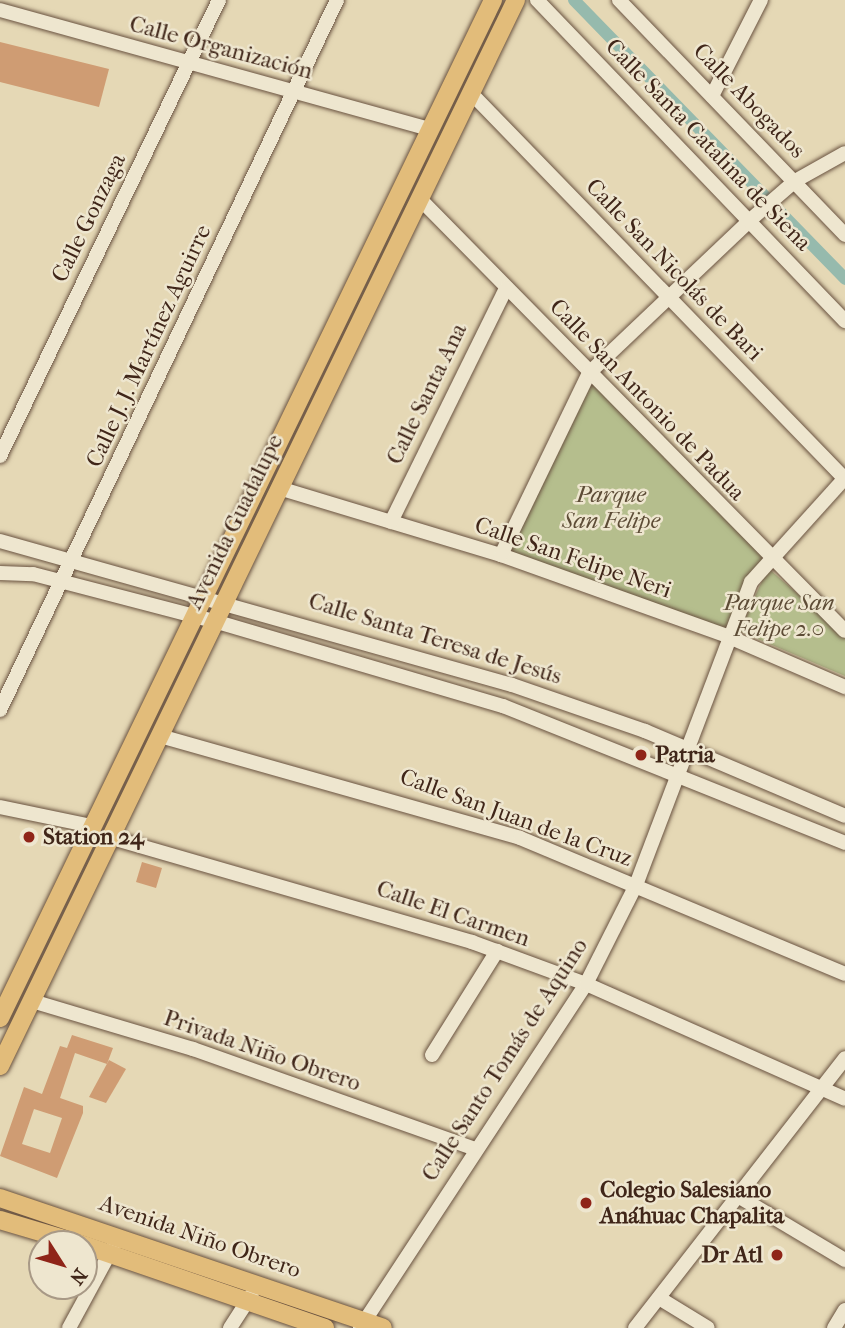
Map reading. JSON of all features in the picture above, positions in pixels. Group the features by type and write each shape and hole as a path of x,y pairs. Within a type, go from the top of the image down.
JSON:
{"main road":[{"name":"Avenida Guadalupe","path":"0,1018 4,998 93,826 203,594 493,0"},
{"name":"Avenida Guadalupe","path":"0,1066 516,0"},
{"name":"Avenida Niño Obrero","path":"0,1198 120,1235 259,1283 363,1324 383,1328"},
{"name":"Avenida Niño Obrero","path":"0,1220 33,1230"},
{"name":"Avenida Niño Obrero","path":"98,1250 325,1328"}],"street":[{"name":"Calle Gonzaga","path":"0,456 219,0"},
{"name":"Calle J. J. Martínez Aguirre","path":"0,710 337,0"},
{"name":"Calle Santa Catalina de Siena","path":"537,0 845,321"},
{"name":"Calle Abogados","path":"619,0 845,235"},
{"path":"712,96 761,0"},
{"name":"Calle Organización","path":"0,10 430,129"},
{"name":"Calle San Nicolás de Bari","path":"470,92 845,479"},
{"path":"501,555 589,373 749,220 795,181 845,153"},
{"name":"Calle San Antonio de Padua","path":"419,198 845,631"},
{"name":"Calle Santa Ana","path":"391,522 506,288"},
{"name":"Calle Santo Tomás de Aquino","path":"363,1324 586,984 636,885 727,636 770,557 845,479"},
{"name":"Calle San Felipe Neri","path":"279,488 501,555 727,636 845,687"},
{"name":"Calle Santa Teresa de Jesús","path":"0,541 225,600 512,685 687,748 845,816"},
{"name":"Calle Santa Teresa de Jesús","path":"0,573 61,582 214,621 503,706 678,772 845,843"},
{"name":"Calle San Juan de la Cruz","path":"160,736 405,801 636,885 845,974"},
{"path":"0,807 93,826"},
{"name":"Calle El Carmen","path":"112,838 497,951 586,984 845,1099"},
{"path":"432,1055 497,951"},
{"name":"Privada Niño Obrero","path":"32,1001 192,1049 476,1149"},
{"path":"635,1328 845,1058"},
{"path":"738,1196 845,1260"},
{"path":"69,1328 120,1235"},
{"path":"230,1328 259,1283"},
{"path":"659,1298 708,1328"},
{"path":"834,1328 845,1310"}],"green space":[{"name":"Parque San Felipe","path":"590,376 765,560 725,631 507,552"},
{"name":"Parque San Felipe 2.0","path":"768,568 845,635 845,676 739,631"}],"building":[{"path":"0,42 109,69 99,107 0,82"},
{"path":"142,862 162,868 156,888 136,882"},
{"path":"72,1035 113,1048 107,1064 75,1053 60,1098 83,1106 83,1113 57,1178 0,1156 24,1087 42,1094 60,1046 67,1048","holes":["34,1109 62,1118 50,1153 22,1144"]},
{"path":"109,1060 126,1069 106,1103 89,1097"}],"waterway":[{"path":"574,0 845,279"}],"place":[{"name":"Patria","path":"641,755"},
{"name":"Station 24","path":"29,837"},
{"name":"Colegio Salesiano Anáhuac Chapalita","path":"586,1203"},
{"name":"Dr Atl","path":"777,1255"}]}
